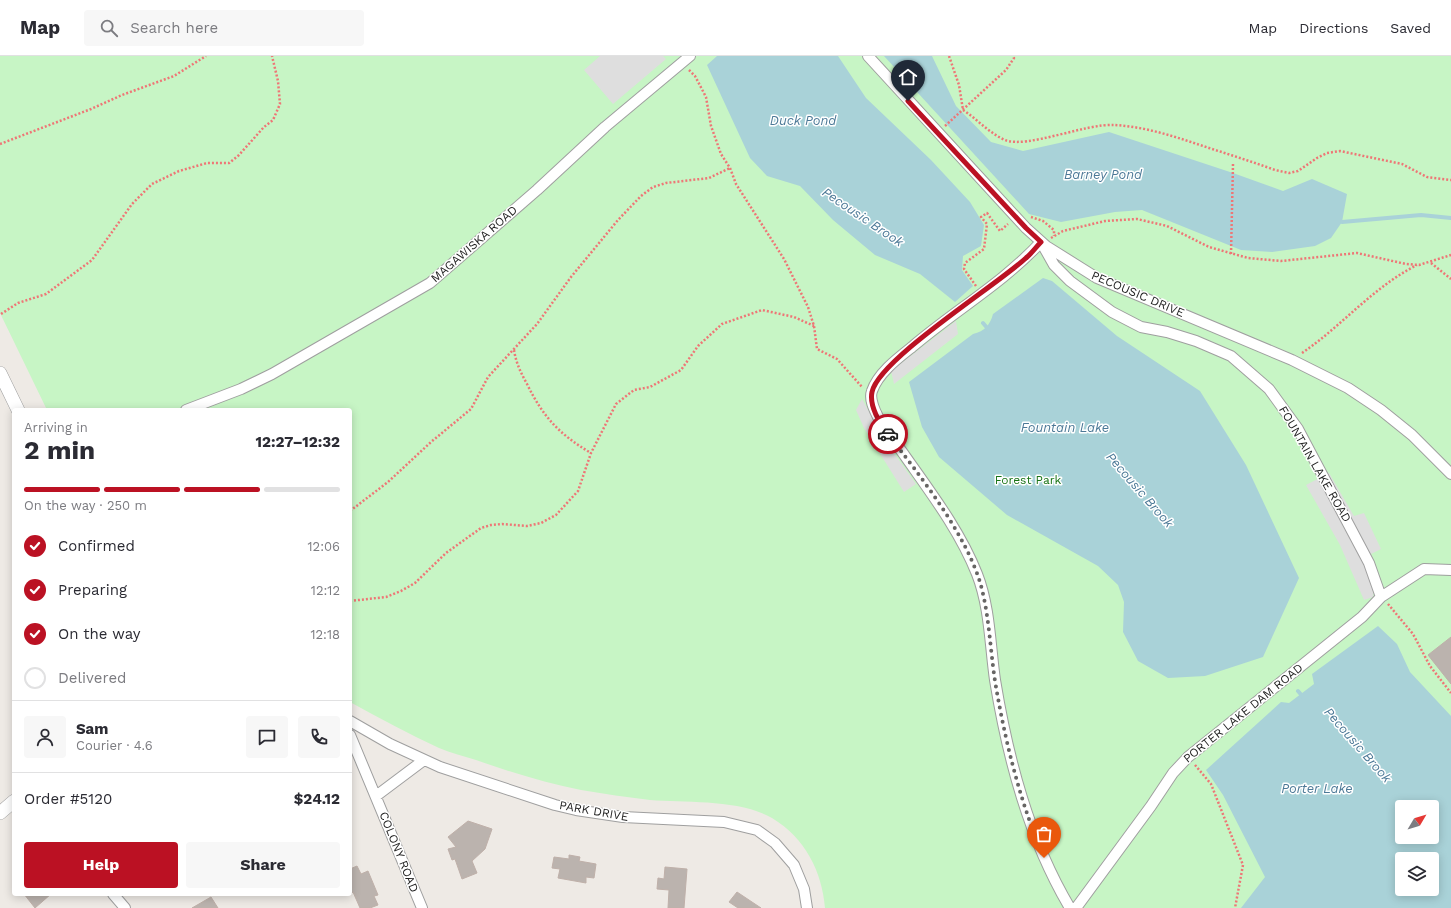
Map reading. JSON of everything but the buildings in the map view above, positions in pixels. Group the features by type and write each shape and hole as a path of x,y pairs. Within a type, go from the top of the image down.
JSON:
{"street":[{"name":"PECOUSIC DRIVE","path":"868,56 1016,217 1043,244 1084,270 1108,283 1292,360 1364,398 1412,435 1451,474"},
{"name":"MAGAWISKA ROAD","path":"191,408 241,389 272,374 430,283 537,190 605,127 686,59"},
{"path":"1043,244 1027,258 932,329 904,353 887,370 871,393 874,409 884,429 944,513 976,573 984,600 999,702 1024,807 1048,869 1070,908"},
{"name":"FOUNTAIN LAKE ROAD","path":"1043,244 1054,265 1070,281 1112,312 1141,327 1167,332 1196,341 1231,356 1269,389 1284,407 1307,445 1369,563 1381,597"},
{"path":"0,373 17,408"},
{"name":"PORTER LAKE DAM ROAD","path":"1076,908 1151,806 1173,773 1188,757 1362,616 1381,597 1424,568 1451,570"},
{"name":"PARK DRIVE","path":"352,721 390,744 424,760 475,780 576,810 647,819 724,822 752,828 776,842 794,865 804,889 807,908"},
{"name":"COLONY ROAD","path":"352,740 422,908"},
{"name":"COLONY ROAD","path":"376,796 424,760"},
{"path":"0,813 12,803"},
{"path":"115,896 125,908"}],"path":[{"path":"0,144 92,109 122,95 174,76 206,56"},
{"path":"1,314 18,303 46,294 92,260 132,204 152,184 179,171 206,163 229,163 239,155 264,126 273,120 280,104 278,81 272,56"},
{"path":"949,56 959,85 963,110 996,136 1015,142 1029,141 1080,129 1113,125 1130,127 1193,141 1275,170 1289,172 1298,171 1327,153 1340,151 1402,164 1428,177 1451,180"},
{"path":"945,126 1006,70 1014,58 1013,56"},
{"path":"686,59 706,97 711,126 721,154 730,168 736,184 784,260 808,307 814,326 817,349 837,360 864,390 871,393"},
{"path":"1231,254 1233,164"},
{"path":"352,509 388,482 431,442 462,417 477,399 488,377 546,314 570,278 618,220 641,196 653,187 666,183 709,178 730,168"},
{"path":"982,292 964,270 965,263 984,249 987,224 981,217 987,213 1000,231 1016,217"},
{"path":"1043,244 1063,232 1105,221 1138,219 1166,226 1209,247 1231,254 1281,261 1357,253 1406,264 1419,265 1431,263 1451,255"},
{"path":"1431,263 1451,279"},
{"path":"1292,360 1336,327 1382,286 1398,275 1419,265"},
{"path":"352,602 386,597 401,592 415,583 446,553 481,528 502,524 527,526 541,523 556,515 578,492 591,453 616,404 634,390 650,387 681,370 698,346 722,324 762,310 794,316 814,326"},
{"path":"514,349 515,359 520,371 536,403 547,418 570,439 591,453"},
{"path":"1381,597 1413,634 1430,666 1451,693"},
{"path":"1188,757 1211,784 1243,865 1235,908"}],"green space":[{"name":"Forest Park","path":"0,56 1451,56 1451,908 825,908 820,881 810,857 794,835 784,826 759,812 729,805 650,800 581,790 541,781 439,748 352,703 352,408 46,408 0,313"}],"shaded area":[{"path":"600,56 663,56 666,59 613,104 584,70"},
{"path":"956,321 958,334 894,384 891,371"},
{"path":"862,399 886,442 916,484 904,492 864,428 856,410"},
{"path":"1329,473 1354,516 1364,513 1381,549 1371,554 1377,569 1373,597 1364,600 1340,545 1306,485"}],"water":[{"name":"Duck Pond","path":"717,56 838,56 866,98 931,160 970,202 984,225 981,246 963,256 962,270 973,286 955,302 920,274 875,255 833,220 800,186 767,176 750,158 707,65"},
{"name":"Barney Pond","path":"884,56 932,56 956,106 991,142 1023,151 1109,132 1283,191 1312,179 1347,194 1342,222 1331,238 1315,246 1272,252 1241,250 1142,210 1115,212 1061,222 1029,214"},
{"name":"Fountain Lake","path":"1043,278 1052,281 1117,336 1200,391 1246,465 1299,578 1263,657 1205,676 1168,678 1138,661 1123,632 1124,602 1118,585 1098,566 1007,515 939,457 922,427 909,382 973,334 984,329 989,324 993,314"},
{"name":"Porter Lake","path":"1378,626 1397,644 1410,672 1451,716 1451,908 1241,908 1265,877 1223,795 1206,770 1281,702 1289,703 1314,684 1312,674"}],"waterway":[{"path":"1342,222 1421,215 1451,218"},
{"name":"Pecousic Brook","path":"983,323 989,330"},
{"name":"Pecousic Brook","path":"1298,691 1304,698"}],"way so far":[{"path":"888,434 944,513 968,554 980,583 984,600 999,702 1019,789 1024,807 1044,858"}],"route":[{"path":"888,434 877,416 872,401 871,393 879,379 904,353 932,329 1027,258 1041,242 1026,228 908,101"}]}
